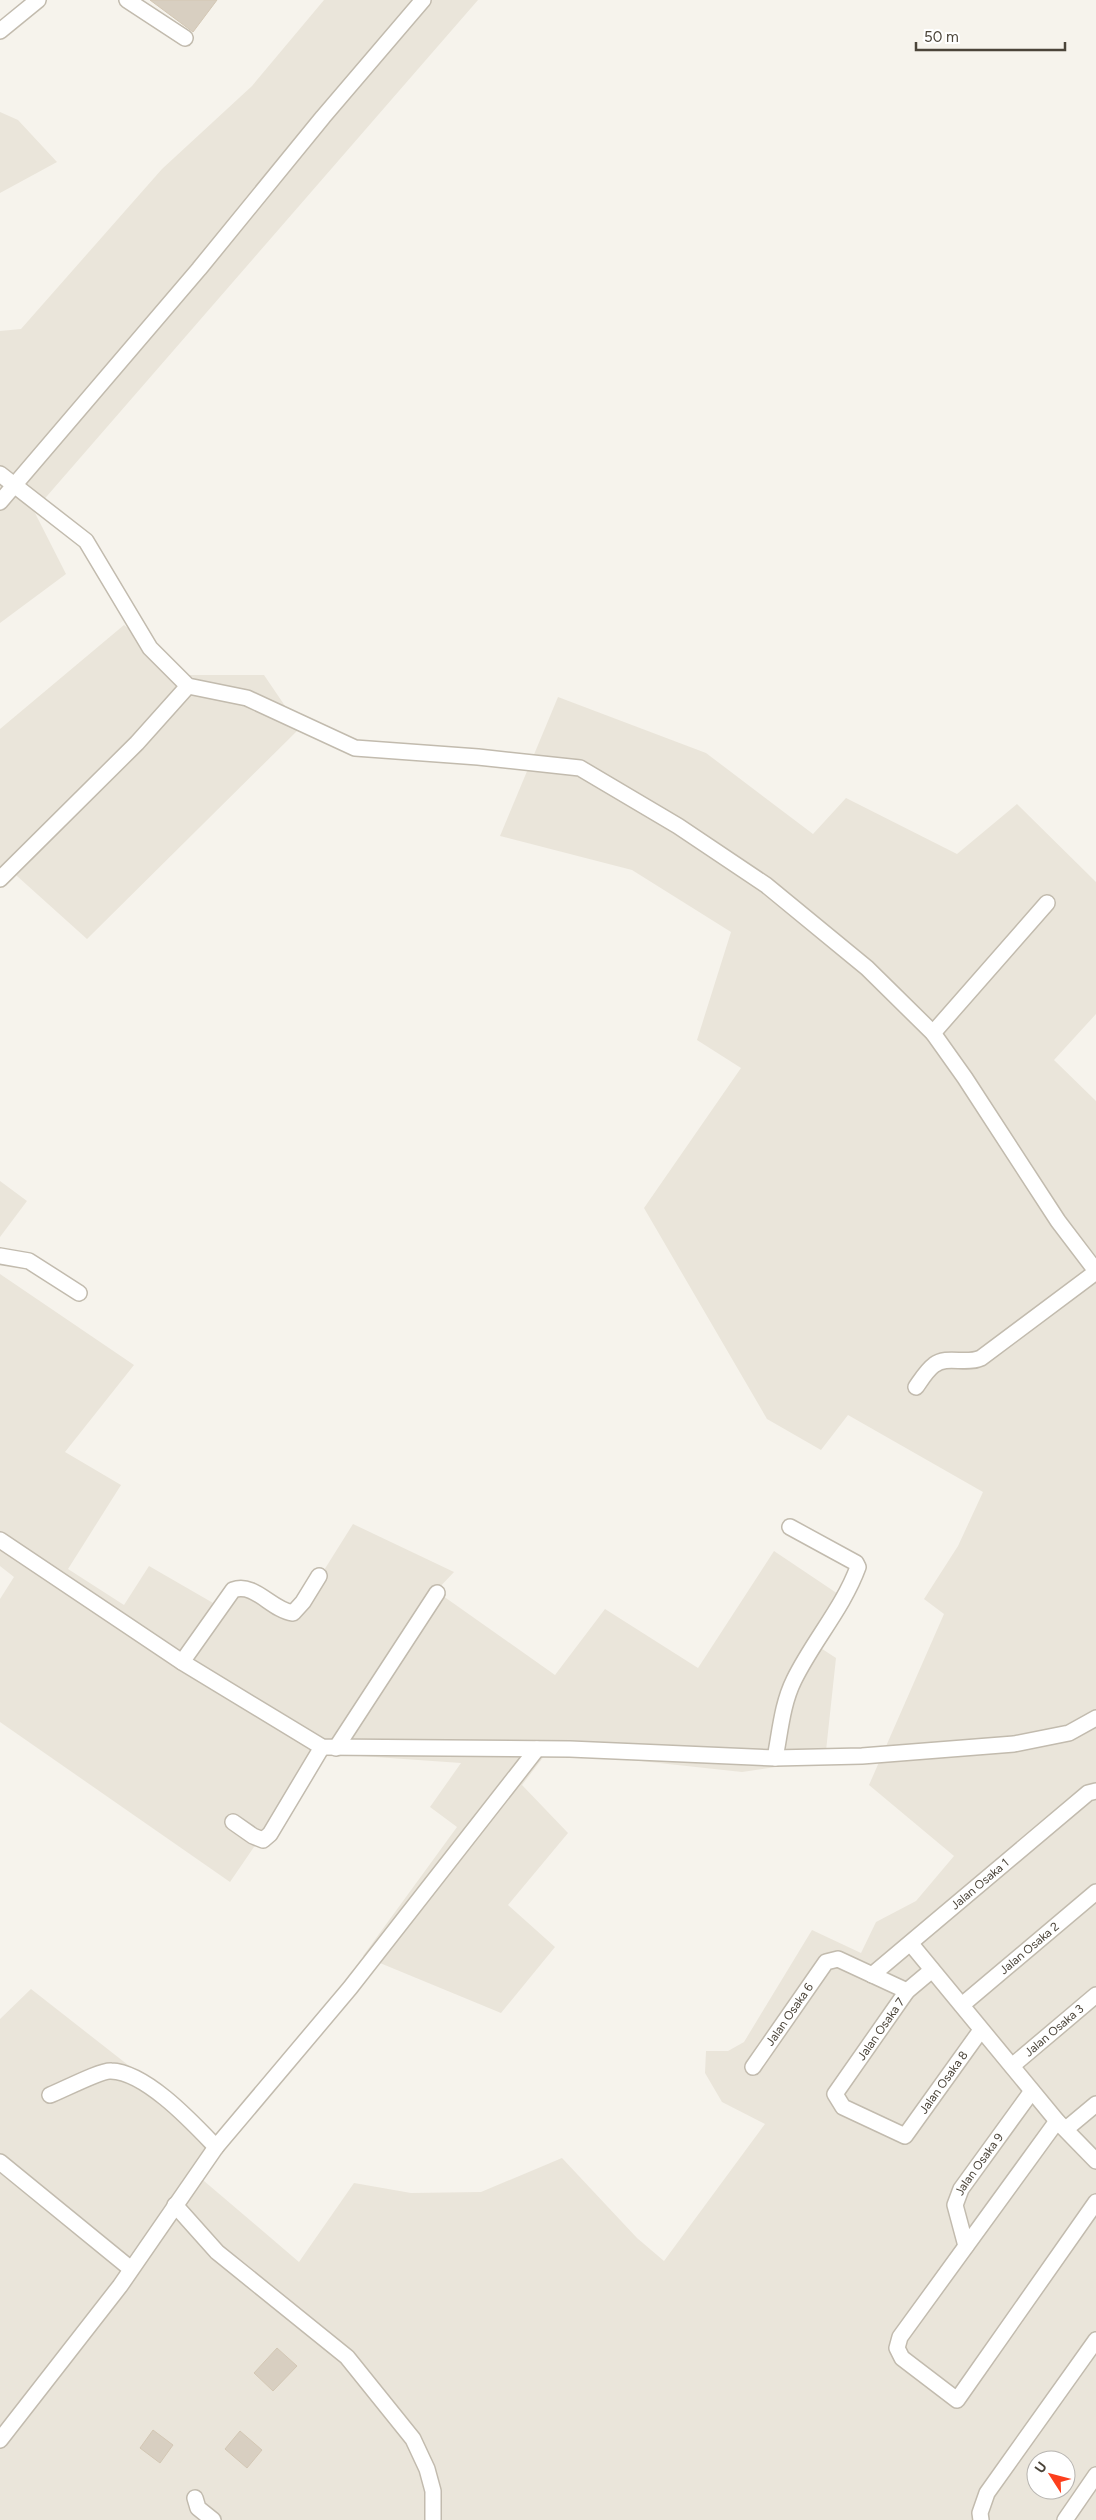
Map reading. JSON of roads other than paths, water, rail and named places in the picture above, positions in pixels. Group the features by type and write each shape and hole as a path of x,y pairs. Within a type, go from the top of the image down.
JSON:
{"street":[{"path":"0,31 38,0"},
{"path":"127,0 185,38"},
{"path":"0,502 199,269 323,117 423,0"},
{"path":"0,474 86,541 150,648 188,686 247,698 355,748 478,757 580,768 678,826 766,885 866,968 933,1033 965,1078 1058,1221 1096,1271 981,1358 973,1362 941,1361 933,1365 916,1387"},
{"path":"0,879 137,743 188,686"},
{"path":"933,1033 1047,904"},
{"path":"0,1256 29,1261 79,1293"},
{"path":"775,1758 786,1700 794,1680 845,1596 858,1567 856,1563 790,1527"},
{"path":"0,1540 182,1662 329,1747 537,1749 775,1758 862,1756 1014,1744 1069,1733 1096,1718"},
{"path":"182,1662 233,1590 248,1588 284,1612 293,1613 303,1602 318,1576"},
{"path":"233,1822 263,1840 270,1834 437,1592"},
{"path":"0,2440 65,2359 131,2269 216,2147 350,1988 537,1749"},
{"name":"Jalan Osaka 1","path":"872,1975 1092,1792"},
{"name":"Jalan Osaka 2","path":"962,2005 1096,1892"},
{"path":"911,1944 1032,2091 1061,2125 1096,2161"},
{"name":"Jalan Osaka 6","path":"753,2067 826,1962 838,1959 872,1975"},
{"name":"Jalan Osaka 7","path":"905,2136 843,2107 836,2094 907,1991 932,1970"},
{"path":"872,1975 907,1991"},
{"name":"Jalan Osaka 3","path":"1012,2066 1096,1995"},
{"name":"Jalan Osaka 8","path":"905,2136 981,2030"},
{"path":"50,2096 110,2070 131,2076 173,2102 216,2147"},
{"name":"Jalan Osaka 9","path":"966,2246 955,2205 961,2189 1032,2091"},
{"path":"1096,2104 1061,2125 966,2246 900,2337 897,2348 902,2358 957,2400 1096,2202"},
{"path":"0,2162 131,2269"},
{"path":"175,2205 217,2252 348,2357 414,2439 427,2469 433,2491 433,2520"},
{"path":"981,2520 980,2513 986,2492 1096,2340"},
{"path":"1065,2520 1096,2475"},
{"path":"195,2498 198,2508 214,2520"}]}
